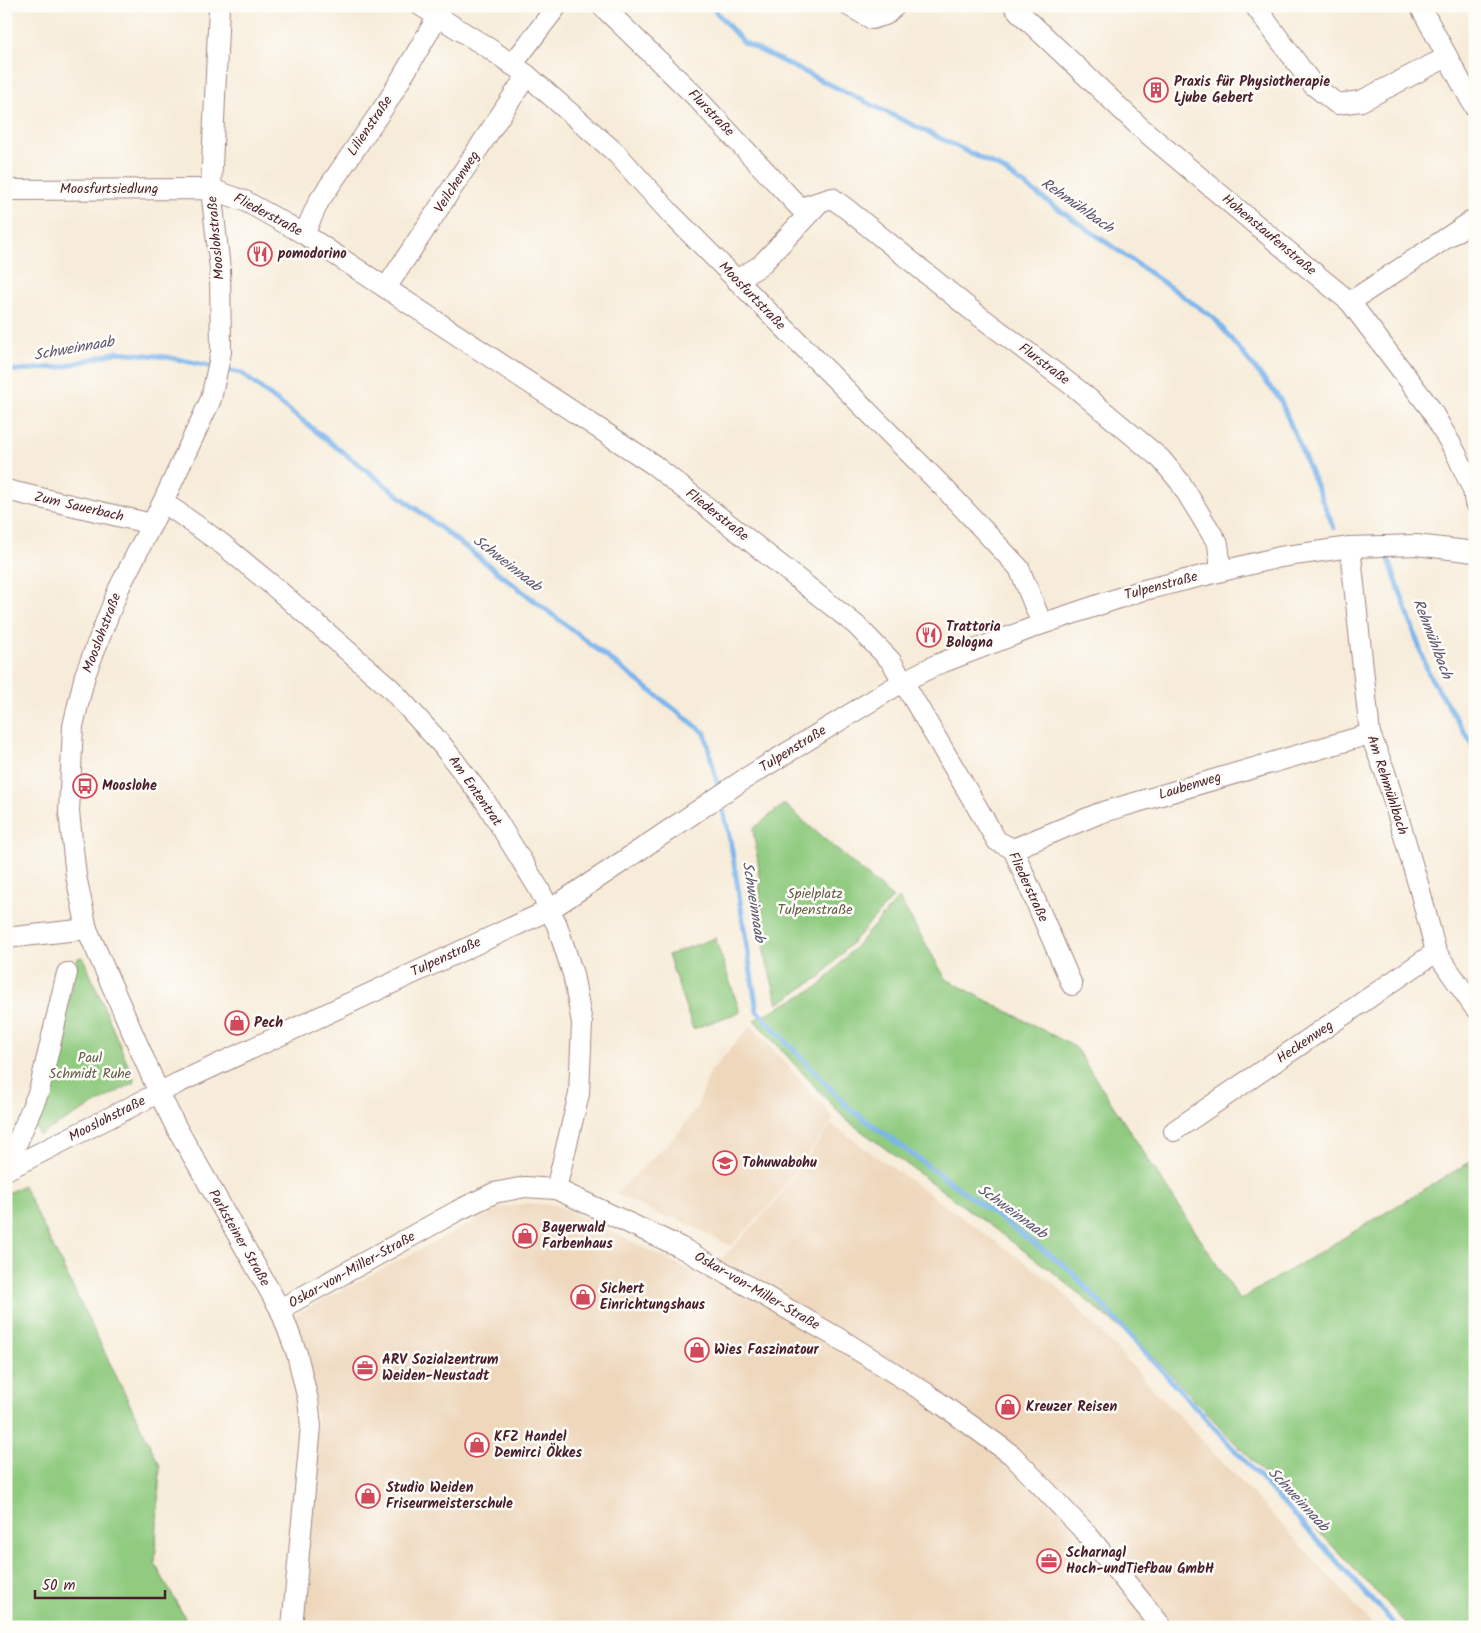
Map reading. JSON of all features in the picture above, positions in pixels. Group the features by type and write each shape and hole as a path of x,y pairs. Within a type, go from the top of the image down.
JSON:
{"street":[{"name":"Mooslohstraße","path":"6,1170 159,1093 87,929 76,876 69,812 73,726 85,675 115,596 162,504 212,399 221,352 220,268 211,189 219,6"},
{"name":"Moosfurtstraße","path":"421,6 520,70 617,154 670,213 946,490 1019,568 1042,624"},
{"name":"Veilchenweg","path":"386,288 520,70 557,6"},
{"name":"Flurstraße","path":"602,6 693,94 800,208 832,198 970,309 1077,389 1161,459 1180,482 1218,544 1221,570"},
{"path":"849,6 872,19 885,15 895,6"},
{"name":"Hohenstaufenstraße","path":"1014,6 1140,128 1350,302 1430,408 1456,453 1473,490 1475,503"},
{"path":"1255,6 1313,85 1337,104 1361,101 1448,57"},
{"path":"1420,6 1475,108"},
{"name":"Lilienstraße","path":"304,234 319,201 388,101 437,18"},
{"name":"Moosfurtsiedlung","path":"6,190 211,189"},
{"name":"Fliederstraße","path":"211,189 245,201 304,234 654,465 856,625 891,661 997,841 1013,849 1072,984"},
{"path":"736,280 760,266 821,201"},
{"path":"1350,302 1475,219"},
{"name":"Zum Sauerbach","path":"6,490 152,524"},
{"name":"Am Ententrat","path":"162,504 176,511 229,550 278,590 390,688 442,745 485,801 539,889 557,926 573,974 582,1023 579,1094 556,1189"},
{"name":"Tulpenstraße","path":"159,1093 549,910 746,778 904,681 936,665 1042,624 1140,590 1280,557 1350,547 1416,545 1475,552"},
{"name":"Am Rehmühlbach","path":"1350,547 1370,734 1385,772 1436,952 1475,1008"},
{"name":"Laubenweg","path":"1013,849 1100,813 1370,734"},
{"path":"6,938 87,929"},
{"name":"Heckenweg","path":"1174,1131 1436,952"},
{"path":"6,1163 17,1144 39,1091 67,973"},
{"name":"Parksteiner Straße","path":"159,1093 175,1125 280,1309 297,1354 308,1400 311,1426 292,1627"},
{"name":"Oskar-von-Miller-Straße","path":"280,1309 494,1193 525,1187 556,1189 680,1247 846,1342 926,1392 1012,1455 1087,1534 1162,1627"}],"shaded area":[{"name":"Tohuwabohu","path":"751,1025 834,1118 772,1203 731,1246 674,1217 666,1218 616,1194 680,1131 698,1105 710,1072"},
{"path":"831,1124 1055,1284 1375,1627 298,1627 317,1419 292,1316 500,1208 527,1203 555,1205 599,1224 704,1277 774,1204"}],"green space":[{"name":"Spielplatz Tulpenstraße","path":"784,804 893,898 821,976 778,1004 764,952 758,862 753,829"},
{"path":"899,898 946,979 1075,1047 1240,1300 1475,1159 1475,1627 1409,1627 1154,1357 1053,1272 845,1119 754,1020 820,986"},
{"path":"715,938 740,1012 693,1029 668,955"},
{"name":"Paul Schmidt Ruhe","path":"83,957 135,1082 39,1135 34,1123 58,1048 78,958"},
{"path":"23,1185 160,1466 155,1564 190,1627 6,1627 6,1194"}],"waterway":[{"name":"Rehmühlbach","path":"711,6 743,42 999,167 1214,318 1280,399 1334,528"},
{"name":"Schweinnaab","path":"6,371 62,367 118,352 167,357 214,367"},
{"name":"Schweinnaab","path":"222,369 241,373 705,733 719,791"},
{"name":"Rehmühlbach","path":"1389,560 1429,675 1475,749"},
{"name":"Schweinnaab","path":"721,802 731,844 757,1011 849,1108 1069,1269 1397,1627"}],"place":[{"name":"Praxis für Physiotherapie Ljube Gebert","path":"1156,90"},
{"name":"pomodorino","path":"260,254"},
{"name":"Trattoria Bologna","path":"929,635"},
{"name":"Mooslohe","path":"85,786"},
{"name":"Pech","path":"237,1023"},
{"name":"Tohuwabohu","path":"725,1163"},
{"name":"Bayerwald Farbenhaus","path":"525,1236"},
{"name":"Sichert Einrichtungshaus","path":"583,1297"},
{"name":"Wies Faszinatour","path":"697,1350"},
{"name":"ARV Sozialzentrum Weiden-Neustadt","path":"365,1368"},
{"name":"Kreuzer Reisen","path":"1008,1407"},
{"name":"KFZ Handel Demirci Ökkes","path":"477,1445"},
{"name":"Studio Weiden Friseurmeisterschule","path":"368,1496"},
{"name":"Scharnagl Hoch-undTiefbau GmbH","path":"1049,1561"}]}
